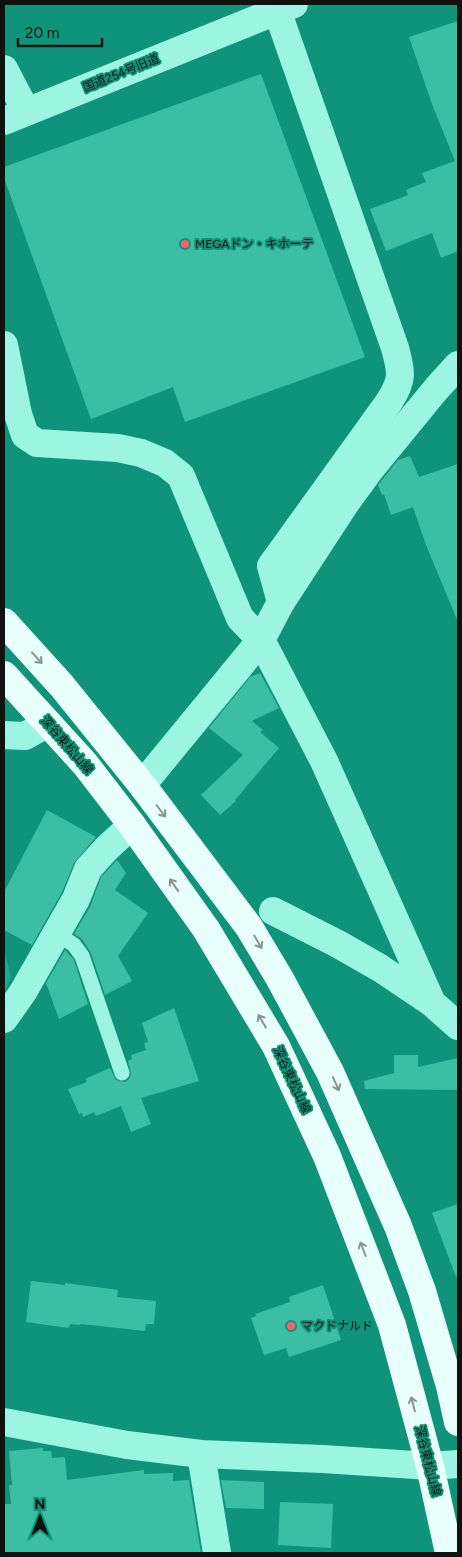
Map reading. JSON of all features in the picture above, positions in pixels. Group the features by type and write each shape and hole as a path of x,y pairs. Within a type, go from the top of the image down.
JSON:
{"main road":[{"path":"4,622 62,686 142,785 249,927 330,1072 398,1226 422,1291 450,1386 458,1422"},
{"name":"深谷東松山線","path":"4,675 85,764 132,825 206,929 276,1046 328,1156 392,1325 430,1466 449,1553"}],"street":[{"name":"国道254号旧道","path":"15,116 285,7"},
{"path":"281,602 271,566 395,392 401,377 395,348 285,7"},
{"path":"4,69 15,116"},
{"path":"4,345 18,414 25,435 37,443 118,448 141,453 165,463 181,476 240,618 261,640 324,761 432,1002"},
{"path":"142,785 261,640 281,602 345,504 369,471 458,365"},
{"path":"4,735 25,736 48,723"},
{"path":"4,1020 23,992 76,899 88,869 132,825"},
{"path":"273,911 346,948 380,968 432,1002 458,1026"},
{"path":"4,1422 127,1445 201,1454 430,1466 458,1464"},
{"path":"201,1454 217,1553"}],"lane":[{"path":"56,933 74,944 82,956 122,1073"}],"green space":[{"path":"4,951 11,977 4,994"}],"building":[{"path":"458,21 458,251 441,258 432,233 386,251 370,209 408,195 406,190 426,182 422,173 455,161 432,104 409,37"},
{"path":"261,74 365,357 185,422 173,387 91,419 4,178 4,167"},
{"path":"410,456 419,477 458,464 458,622 426,545 413,507 391,515 384,494 382,495 378,485 398,460"},
{"path":"260,673 279,708 252,721 263,730 260,732 279,748 236,801 220,815 201,795 243,755 209,728 250,677"},
{"path":"47,810 96,837 74,863 62,892 32,945 4,930 4,892"},
{"path":"117,860 126,873 115,890 148,913 118,956 132,981 105,995 91,953 82,939 74,934 90,907 101,877"},
{"path":"65,950 74,960 88,1004 59,1019 46,983"},
{"path":"174,1008 199,1081 141,1098 151,1124 131,1132 121,1106 96,1116 94,1112 83,1117 82,1113 79,1114 68,1089 87,1082 85,1079 110,1068 116,1080 125,1082 129,1079 131,1074 128,1061 132,1059 131,1055 146,1050 144,1043 148,1042 142,1023"},
{"path":"394,1055 418,1055 418,1067 458,1058 458,1090 365,1089 364,1081 394,1073"},
{"path":"458,1204 458,1276 456,1277 432,1213"},
{"path":"31,1281 65,1285 65,1283 118,1290 117,1297 156,1301 154,1324 146,1324 145,1331 81,1324 70,1324 69,1328 26,1322"},
{"name":"マクドナルド","path":"323,1285 341,1340 289,1357 286,1348 264,1355 251,1318 257,1316 255,1314 290,1302 289,1297"},
{"path":"43,1448 43,1451 51,1451 52,1458 65,1457 67,1480 144,1470 144,1474 173,1473 173,1481 189,1480 201,1553 4,1553 4,1504 11,1504 9,1485 12,1485 9,1451"},
{"path":"221,1480 264,1482 264,1509 226,1508"},
{"path":"280,1502 333,1504 331,1548 278,1545"}],"place":[{"name":"MEGAドン・キホーテ","path":"185,244"},
{"name":"マクドナルド","path":"291,1326"}]}
